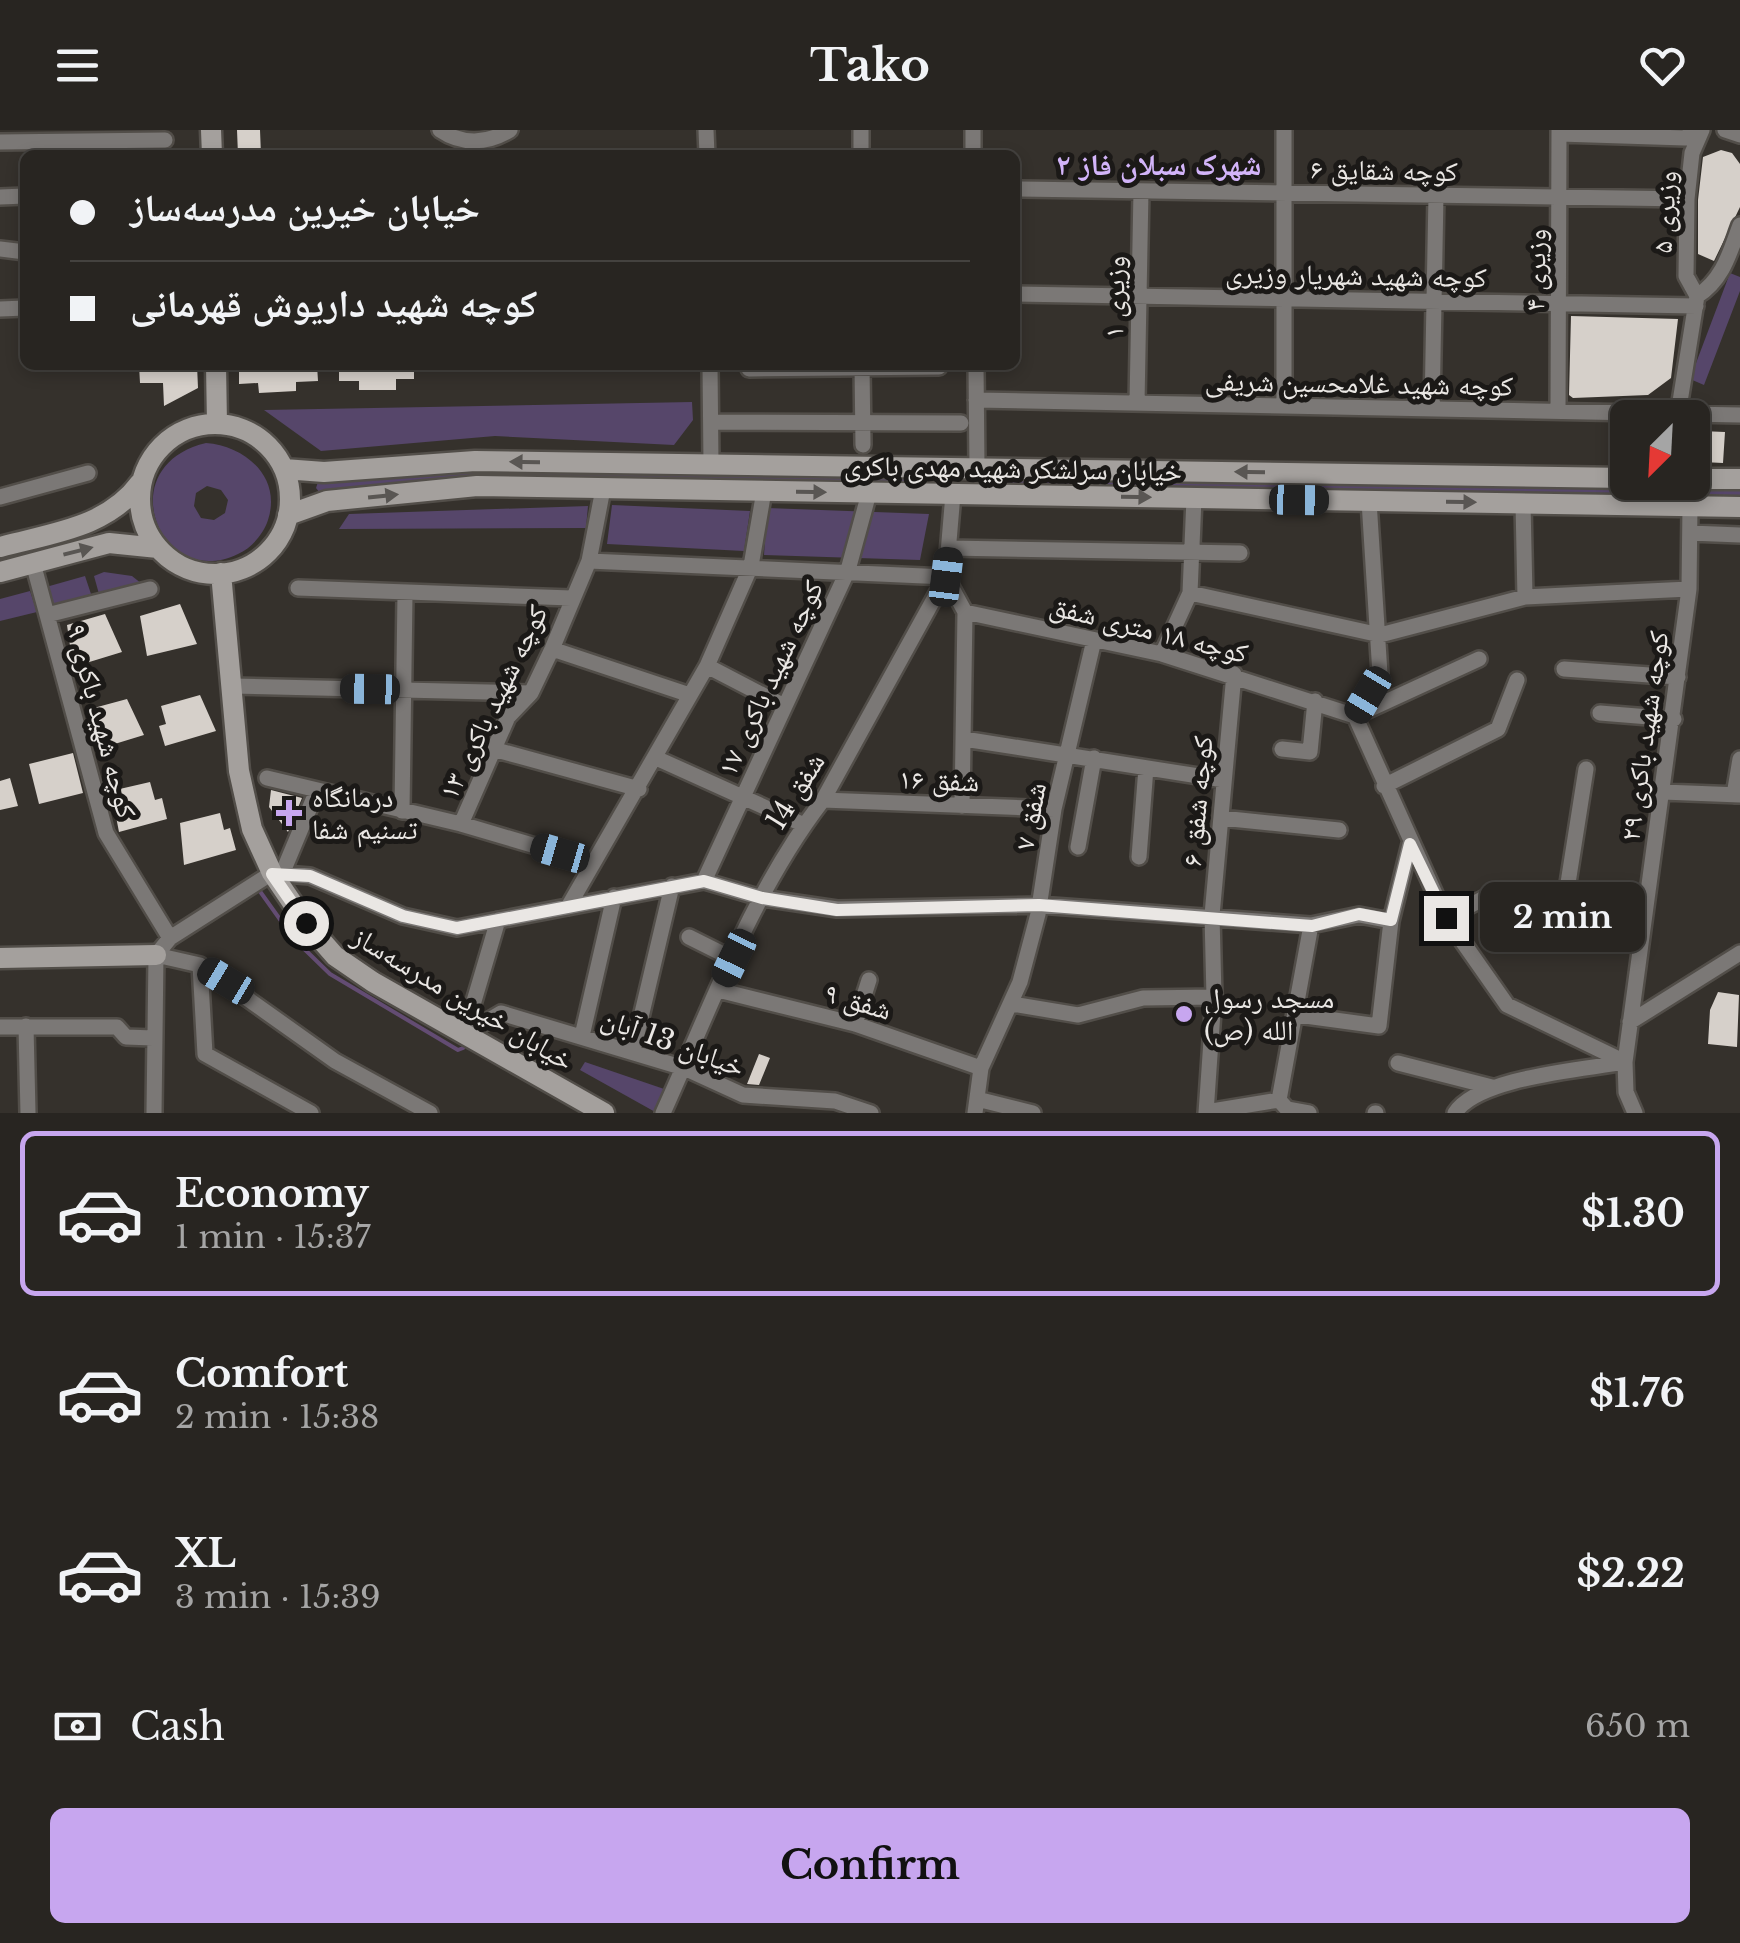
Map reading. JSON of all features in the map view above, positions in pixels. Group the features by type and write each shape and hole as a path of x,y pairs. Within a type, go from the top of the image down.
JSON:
{"main road":[{"path":"216,370 217,424"},
{"path":"0,547 102,519 124,505 165,442 185,429 217,424 253,434 271,449 284,469 290,492 288,515 264,555 222,574 198,572 176,563 158,548 142,517 141,482"},
{"name":"خیابان سرلشکر شهید مهدی باکری","path":"284,469 324,472 475,461 1610,478"},
{"path":"953,494 977,468"},
{"path":"1710,478 1740,479"},
{"name":"خیابان سرلشکر شهید مهدی باکری","path":"288,515 327,501 476,486 1740,507"},
{"path":"0,572 109,543 158,548"},
{"name":"خیابان خیرین مدرسه‌ساز","path":"222,574 239,771 252,830 277,874 335,956 464,1035 604,1113"},
{"path":"0,958 156,955"}],"street":[{"path":"440,130 460,140 479,141 510,130"},
{"path":"1284,130 1284,406"},
{"name":"وزیری ۵","path":"1560,132 1685,138 1698,130"},
{"name":"وزیری ۵","path":"1680,400 1697,301 1686,276 1687,199 1698,130"},
{"path":"1725,130 1740,135"},
{"name":"وزیری ۴","path":"1558,411 1560,132"},
{"path":"0,142 165,140"},
{"name":"کوچه شقایق ۶","path":"1020,189 1687,199"},
{"name":"وزیری ۱","path":"1137,404 1142,191"},
{"path":"1432,409 1436,195"},
{"path":"1697,301 1717,278 1740,225"},
{"name":"کوچه شهید شهریار وزیری","path":"1020,294 1560,304 1697,301"},
{"path":"710,370 711,464"},
{"path":"862,370 863,446"},
{"path":"976,370 977,468"},
{"name":"کوچه شهید غلامحسین شریفی","path":"976,400 1610,412"},
{"name":"کوچه شهید غلامحسین شریفی","path":"1710,415 1740,415"},
{"path":"711,422 961,423"},
{"path":"0,496 88,473"},
{"name":"کوچه شهید باکری ۱۳","path":"461,824 508,718 531,693 552,650 589,560 603,488"},
{"path":"568,907 707,666 752,566 764,491"},
{"name":"کوچه شهید باکری ۱۷","path":"704,881 848,570 869,493"},
{"name":"شفق 14","path":"663,1113 762,898 802,824 823,800 946,577 953,494"},
{"path":"1162,654 1190,593 1194,498"},
{"path":"1355,716 1380,674 1369,501"},
{"path":"1523,504 1526,598"},
{"name":"کوچه شهید باکری ۲۹","path":"1635,1113 1626,1092 1626,1062 1689,589 1690,506"},
{"path":"1690,534 1740,535"},
{"path":"949,548 1240,553"},
{"path":"589,560 946,577 965,612 962,806"},
{"name":"کوچه شهید باکری ۹","path":"33,562 106,833 170,938"},
{"path":"298,588 571,598"},
{"path":"48,616 150,589"},
{"path":"1190,593 1380,635 1526,598 1689,589"},
{"path":"402,811 405,594"},
{"name":"کوچه ۱۸ متری شفق","path":"965,612 1162,654 1355,716"},
{"name":"شفق ۷","path":"976,1106 982,1068 1012,1004 1039,905 1054,809 1094,640"},
{"path":"552,650 690,695"},
{"path":"1355,716 1479,659"},
{"path":"707,666 784,706"},
{"path":"1564,669 1678,677"},
{"name":"کوچه شفق ۶","path":"1206,1113 1214,997 1212,916 1234,674"},
{"path":"1384,786 1498,729 1517,680"},
{"path":"232,686 531,693"},
{"path":"1282,749 1310,752 1316,701"},
{"path":"1600,713 1674,719"},
{"path":"1355,716 1446,918 1507,1005 1626,1062"},
{"path":"964,739 1224,780"},
{"path":"493,749 639,789"},
{"path":"656,758 802,824"},
{"path":"1078,847 1094,758"},
{"path":"1663,792 1737,795 1740,760"},
{"path":"1139,858 1146,768"},
{"path":"1586,769 1565,902 1642,920"},
{"path":"266,778 461,824 593,863"},
{"path":"154,1113 156,955 170,938 277,874 313,800"},
{"name":"شفق ۱۶","path":"823,800 1054,809"},
{"path":"1221,818 1339,830"},
{"path":"1298,1015 1379,1026 1391,920 1410,844"},
{"path":"277,874 310,876 403,916 457,928 704,881 762,898 872,910 1039,905 1312,926 1359,914 1391,920"},
{"path":"632,1051 672,886"},
{"path":"1446,918 1496,892"},
{"path":"582,1036 614,897"},
{"path":"464,1035 498,920"},
{"path":"1280,1100 1312,926"},
{"path":"688,937 734,958"},
{"path":"1630,1022 1740,953"},
{"path":"156,955 200,966 335,1061 430,1113"},
{"path":"200,966 204,1054 311,1113"},
{"path":"856,1024 870,980"},
{"name":"شفق ۹","path":"718,990 856,1024 982,1068"},
{"path":"1012,1004 1078,1015 1144,998 1214,997"},
{"name":"خیابان 13 آبان","path":"464,1035 500,1013 684,1068 743,1095 872,1113"},
{"path":"26,1026 28,1113"},
{"path":"0,1027 118,1026 126,1037 152,1038"},
{"path":"1455,1113 1463,1100 1492,1088 1626,1062"},
{"path":"1398,1063 1492,1088"},
{"path":"1206,1113 1280,1100"},
{"path":"1280,1100 1287,1108 1309,1113"},
{"path":"976,1106 1033,1113"}],"shaded area":[{"path":"1730,273 1740,277 1740,291 1704,385 1690,379"},
{"path":"692,402 693,420 674,445 495,436 321,451 264,410"},
{"path":"206,443 234,450 257,467 270,490 271,504 263,531 247,548 210,561 186,556 168,542 156,521 153,498 159,475 176,456","holes":["207,486 221,490 228,500 225,513 214,520 201,518 194,506 196,493"]},
{"path":"469,470 932,478 925,484 512,476 320,493 316,488 318,482"},
{"path":"992,476 1610,486 1610,495 999,485"},
{"path":"1710,488 1740,488 1740,497 1710,497"},
{"path":"612,505 750,511 744,551 607,544"},
{"path":"588,506 586,528 339,529 349,514"},
{"path":"767,508 929,514 920,560 764,555"},
{"path":"104,572 132,576 142,584 99,594 94,576"},
{"path":"85,576 91,594 53,605 46,587"},
{"path":"30,591 37,612 0,621 0,599"},
{"path":"585,1062 667,1090 657,1113 580,1070"}],"building":[{"path":"237,130 260,130 261,150 238,150"},
{"path":"1721,150 1732,153 1740,164 1740,207 1714,261 1698,254 1698,200 1703,157"},
{"path":"1571,316 1678,319 1671,378 1648,395 1573,398 1569,395"},
{"path":"139,370 197,370 198,388 164,406 163,383 140,383"},
{"path":"239,370 317,370 318,381 296,382 296,391 259,393 258,383 239,384"},
{"path":"339,370 414,370 414,379 396,379 396,390 359,390 359,381 339,381"},
{"path":"1710,431 1725,432 1723,463 1710,462"},
{"path":"180,604 197,644 147,656 140,616"},
{"path":"105,614 122,652 73,667 67,625"},
{"path":"200,695 216,731 165,746 159,726 166,724 161,706"},
{"path":"127,699 144,735 95,750 90,709"},
{"path":"73,753 83,793 39,804 29,764"},
{"path":"10,778 18,806 0,810 0,781"},
{"path":"150,782 155,800 162,798 167,819 119,832 111,791"},
{"name":"درمانگاه تسنیم شفا","path":"271,790 302,798 288,832 269,807"},
{"path":"220,813 224,830 230,828 236,850 184,865 180,823"},
{"path":"1718,992 1739,995 1737,1047 1708,1044 1710,1010"},
{"path":"759,1054 770,1058 759,1085 747,1084"}],"waterway":[{"path":"259,890 294,939 330,974 458,1050 463,1048"}],"place":[{"name":"درمانگاه تسنیم شفا","path":"289,813"},
{"name":"مسجد رسول الله (ص)","path":"1184,1014"}],"district":[{"name":"شهرک سبلان فاز ۲","path":"1159,165"}],"route":[{"path":"306,923 272,874 310,876 403,916 457,928 704,881 762,898 837,910 1039,905 1312,926 1359,914 1391,920 1410,844 1446,918"}]}
